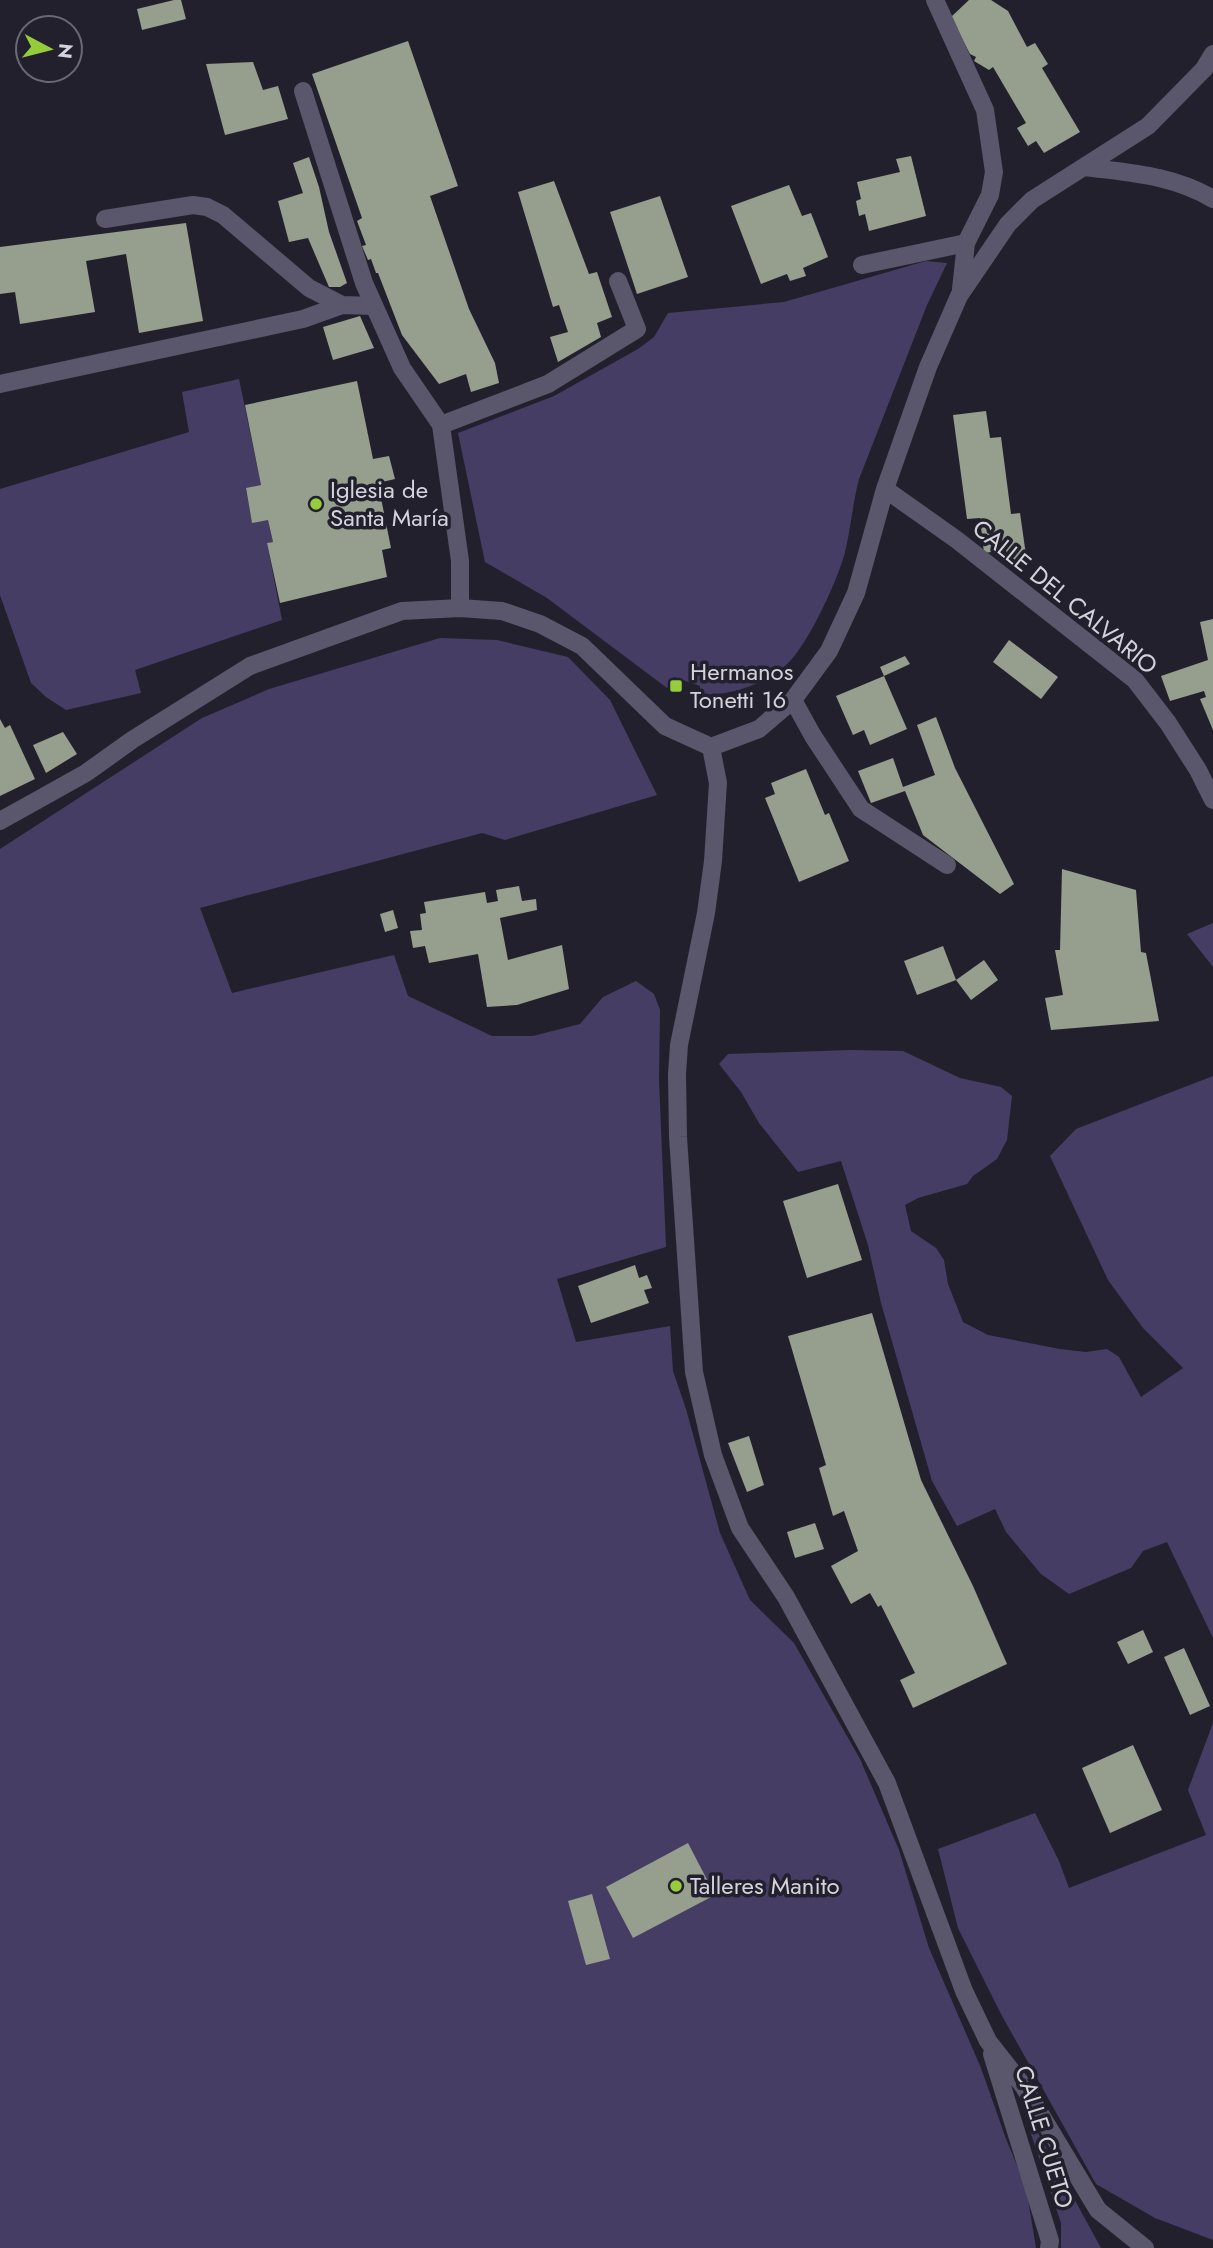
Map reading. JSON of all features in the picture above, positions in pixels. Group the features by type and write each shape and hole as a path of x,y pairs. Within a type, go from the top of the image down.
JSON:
{"street":[{"path":"935,0 985,110 994,172 990,195 966,243 961,289"},
{"path":"0,821 86,773 132,740 250,666 402,611 460,608 502,611 540,624 582,646 664,726 710,747 759,729 793,700 829,651 856,593 885,489 929,367 961,289 1008,224 1032,200 1148,126 1204,69 1213,54"},
{"path":"303,92 364,284 402,368 441,425 460,561 460,608"},
{"path":"1085,167 1157,176 1196,189 1213,198"},
{"path":"105,219 193,205 207,207 223,215 309,288 342,305"},
{"path":"862,265 966,243"},
{"path":"441,425 548,384 637,329 618,281"},
{"path":"0,384 303,319 342,305 374,306"},
{"name":"CALLE DEL CALVARIO","path":"885,489 957,540 1135,680 1168,723 1198,770 1213,800"},
{"path":"793,700 861,809 947,865"},
{"path":"710,747 719,783 713,861 706,913 679,1045 677,1074 678,1137 694,1372 713,1455 740,1528 786,1597 887,1783 964,1991 988,2041 1024,2087 1098,2210 1145,2248"},
{"name":"CALLE CUETO","path":"988,2041 1050,2241 1049,2248"}],"shaded area":[{"path":"926,261 947,263 927,305 859,479 843,560 822,611 803,644 794,657 775,673 745,688 723,693 700,695 700,686 674,677 667,688 547,598 485,562 458,433 554,396 638,349 654,337 668,313 784,302"},
{"path":"239,379 261,485 246,489 252,522 268,520 273,542 267,543 282,620 135,670 141,693 66,710 31,683 0,595 0,489 189,432 182,392"},
{"path":"440,638 497,640 568,657 610,700 657,795 505,840 482,833 200,908 232,993 394,955 408,996 492,1036 533,1036 580,1024 603,997 636,981 654,994 660,1010 659,1081 666,1247 557,1279 576,1342 670,1326 673,1371 720,1533 750,1600 794,1643 860,1759 899,1850 929,1948 981,2068 1026,2187 1036,2248 0,2248 0,849 202,718 269,689"},
{"path":"1213,923 1213,967 1187,934"},
{"path":"903,1051 960,1078 1001,1087 1012,1096 1007,1140 997,1159 973,1176 967,1184 918,1198 905,1205 911,1231 936,1248 944,1260 948,1284 963,1322 988,1335 1060,1349 1086,1352 1107,1349 1119,1357 1141,1397 1183,1368 1143,1328 1108,1280 1050,1156 1076,1129 1213,1076 1213,1638 1167,1542 1143,1551 1131,1568 1069,1594 1041,1574 1006,1532 995,1509 957,1526 932,1481 881,1303 868,1245 841,1161 798,1172 759,1123 741,1092 719,1064 728,1054"},
{"path":"1213,1723 1213,2240 1155,2218 1096,2184 1001,2014 958,1928 938,1849 1035,1813 1069,1888 1206,1835 1188,1790"},
{"path":"1030,2131 1037,2131 1101,2248 1061,2248 1061,2223"}],"building":[{"path":"181,0 186,19 142,30 137,9"},
{"path":"969,0 991,0 1008,11 1027,47 1035,43 1048,64 1042,68 1080,132 1044,153 1036,141 1028,146 1017,128 1026,123 993,67 989,70 974,61 976,57 970,54 951,17"},
{"path":"408,41 458,186 430,196 469,309 495,363 499,383 471,392 466,374 439,384 402,335 378,273 362,246 366,245 357,221 362,218 312,74"},
{"path":"253,62 263,90 278,86 288,119 225,135 206,64"},
{"path":"911,156 926,216 869,231 865,214 859,216 856,201 861,199 857,182 900,172 896,159"},
{"path":"309,157 329,232 347,283 340,287 329,287 308,238 289,242 278,201 303,193 293,163"},
{"path":"554,181 589,274 597,272 612,317 597,323 601,337 558,362 550,337 568,332 559,305 553,307 518,192"},
{"path":"789,185 802,216 811,213 828,257 803,268 806,276 790,281 787,274 761,284 731,206"},
{"path":"660,196 688,277 637,294 610,212"},
{"path":"186,223 203,321 139,333 126,254 86,261 95,312 20,324 15,292 0,294 0,247"},
{"path":"360,316 374,348 333,360 323,327"},
{"name":"Iglesia de Santa María","path":"357,381 373,459 389,456 395,479 378,483 391,548 382,550 387,577 280,603 267,543 273,542 268,520 252,523 246,488 261,485 245,405"},
{"path":"986,411 990,438 1001,437 1011,514 1020,513 1030,565 1019,569 1009,561 1006,550 984,553 980,518 967,519 953,415"},
{"path":"1213,619 1213,730 1200,699 1206,697 1204,691 1170,701 1161,676 1208,660 1200,622"},
{"path":"1009,640 1058,677 1041,699 993,662"},
{"path":"905,656 910,664 884,676 880,667"},
{"path":"884,676 907,729 870,745 864,730 853,735 836,696"},
{"path":"936,717 955,768 1014,884 1000,894 923,835 905,791 871,803 858,771 893,758 903,787 935,775 917,725"},
{"path":"0,719 5,728 10,725 35,779 0,796"},
{"path":"63,732 77,754 46,773 33,745"},
{"path":"806,769 825,815 829,813 849,861 799,882 765,798 775,794 771,783"},
{"path":"1062,869 1136,890 1141,952 1146,953 1159,1021 1051,1030 1045,998 1063,995 1055,950 1060,950"},
{"path":"519,886 522,901 536,899 537,910 500,918 508,960 562,945 569,989 517,1005 487,1007 478,954 429,963 425,946 413,948 410,931 422,930 420,914 426,913 424,902 485,892 487,903 498,901 496,890"},
{"path":"393,910 398,928 385,932 380,914"},
{"path":"943,946 956,980 917,995 904,961"},
{"path":"984,960 998,980 971,1000 956,980"},
{"path":"838,1184 862,1260 807,1278 783,1201"},
{"path":"635,1265 639,1278 647,1275 652,1288 644,1290 649,1303 591,1323 578,1286"},
{"path":"872,1313 921,1480 973,1586 1007,1664 913,1708 900,1680 915,1673 881,1605 878,1607 870,1593 851,1604 831,1566 858,1551 844,1511 833,1516 819,1468 826,1465 788,1336"},
{"path":"749,1436 764,1485 747,1492 728,1443"},
{"path":"815,1523 824,1549 795,1558 787,1532"},
{"path":"1143,1630 1153,1652 1128,1664 1117,1642"},
{"path":"1184,1648 1210,1706 1190,1715 1164,1657"},
{"path":"1133,1745 1162,1810 1110,1833 1082,1768"},
{"path":"688,1843 715,1895 633,1938 606,1887"},
{"path":"592,1894 610,1959 586,1965 568,1901"}],"place":[{"name":"Iglesia de Santa María","path":"316,504"},
{"name":"Hermanos Tonetti 16","path":"676,686"},
{"name":"Talleres Manito","path":"676,1886"}]}
